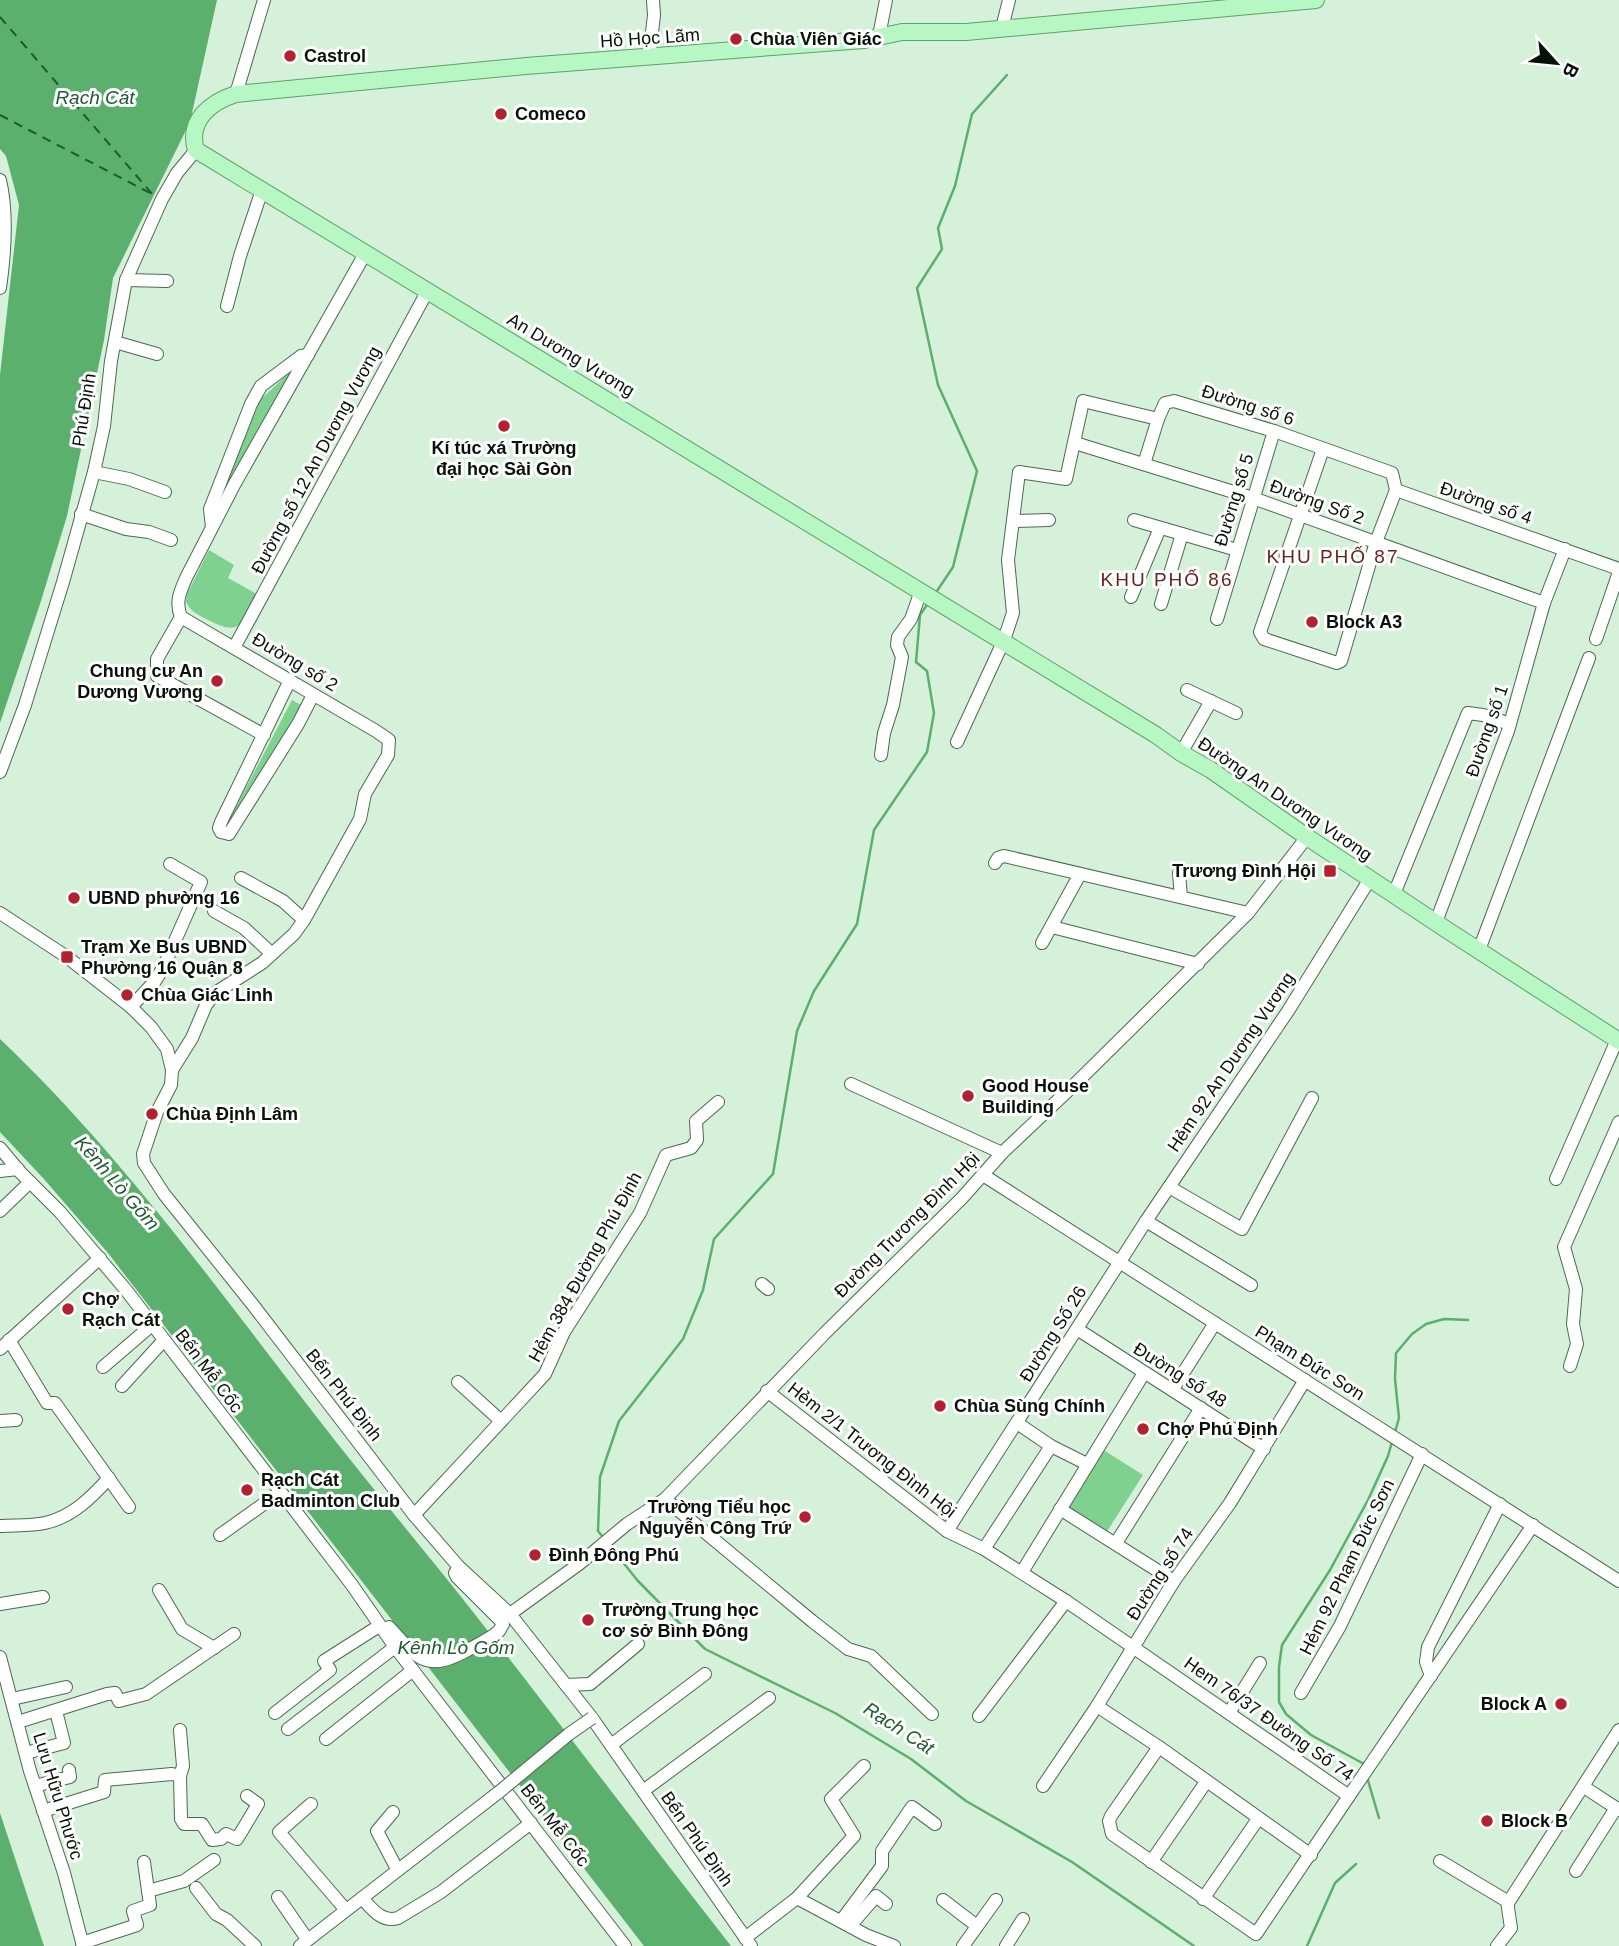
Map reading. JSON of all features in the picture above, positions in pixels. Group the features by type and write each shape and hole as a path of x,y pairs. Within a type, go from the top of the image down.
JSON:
{"main road":[{"name":"Hồ Học Lãm","path":"236,94 526,66 864,40 901,32 967,32 1278,1 1316,0"},
{"name":"Phú Định","path":"196,150 192,136 195,125 217,100 236,94"},
{"name":"An Dương Vương","path":"196,150 923,592"},
{"name":"Đường An Dương Vương","path":"923,592 1211,770 1307,837 1618,1041"}],"street":[{"path":"236,94 264,0"},
{"path":"649,58 653,0"},
{"path":"878,36 886,0"},
{"path":"1002,28 1009,0"},
{"name":"Phú Định","path":"2,767 64,582 94,472 104,426 125,280 158,197 196,150"},
{"path":"0,180 5,217 4,262 0,288"},
{"path":"227,306 262,190"},
{"path":"264,735 157,676 157,659 181,617 178,610 179,593 212,527 366,252"},
{"path":"125,280 167,281"},
{"name":"Đường số 12 An Dương Vương","path":"235,646 428,290"},
{"path":"115,342 158,354"},
{"path":"212,527 211,509 261,386 280,370 308,355"},
{"path":"957,741 1004,640 1013,613 1008,560 1019,472 1066,479 1083,401 1158,419 1144,464"},
{"name":"Đường số 6","path":"1158,419 1165,403 1174,401 1274,431 1392,473 1396,490"},
{"name":"Đường số 5","path":"1217,619 1274,431"},
{"name":"Đường Số 2","path":"1074,443 1253,498 1545,603"},
{"path":"1323,449 1260,632 1264,639 1337,663 1341,661 1376,542 1396,490"},
{"path":"94,472 130,479 165,492"},
{"name":"Đường số 4","path":"1396,490 1619,570"},
{"path":"81,514 171,540"},
{"path":"1014,521 1049,520"},
{"path":"1134,520 1237,550"},
{"path":"1131,597 1160,528"},
{"path":"1161,604 1182,534"},
{"name":"Đường số 1","path":"1436,922 1510,724 1545,603 1565,549"},
{"path":"1597,639 1619,570"},
{"path":"881,755 902,657 897,645 898,637 911,619 923,592"},
{"name":"Đường số 2","path":"181,617 235,646 389,740 388,755 365,794 360,819 304,920"},
{"path":"1479,950 1563,731 1588,658"},
{"path":"290,680 221,822 219,828 225,834 233,829 313,695"},
{"path":"1187,690 1237,713"},
{"path":"1181,752 1211,701"},
{"path":"1394,894 1468,713 1510,724"},
{"name":"Đường Trương Đình Hội","path":"510,1614 579,1564 627,1524 665,1499 767,1391 1002,1153 1248,913 1307,837"},
{"path":"1000,859 1080,874 1248,913"},
{"path":"131,1007 163,968 201,882 170,864"},
{"path":"1179,873 1181,897"},
{"path":"1042,943 1080,874"},
{"path":"172,1069 192,1038 206,1005 215,993 272,954 294,934 304,920 283,901 241,878"},
{"name":"Hẻm 92 An Dương Vương","path":"1119,1262 1288,1011 1370,878"},
{"path":"214,911 244,928 272,954"},
{"path":"0,913 67,957 131,1007 152,1027 167,1049 172,1069"},
{"path":"1052,927 1198,964"},
{"path":"1556,1180 1618,1041"},
{"name":"Bến Phú Định","path":"172,1069 171,1085 157,1112 143,1154 144,1163 164,1194 414,1515 459,1567 510,1614 592,1718 748,1942"},
{"path":"851,1084 1002,1153"},
{"path":"1169,1187 1242,1229 1312,1098"},
{"name":"Hẻm 384 Đường Phú Định","path":"414,1515 545,1374 564,1332 640,1213 666,1155 691,1149 697,1140 696,1121 718,1102"},
{"path":"1570,1366 1577,1344 1573,1324 1576,1289 1564,1247 1619,1122"},
{"name":"Bến Mễ Cốc","path":"0,1148 100,1258 352,1585 379,1626 398,1643 413,1670 625,1946"},
{"path":"0,1171 18,1169"},
{"name":"Phạm Đức Sơn","path":"982,1175 1619,1581"},
{"path":"0,1211 30,1182"},
{"path":"1146,1221 1251,1285"},
{"path":"100,1258 4,1345 47,1403 55,1402 129,1507"},
{"name":"Đường Số 26","path":"947,1531 1119,1262"},
{"name":"Đường số 48","path":"1173,1389 1215,1323"},
{"path":"103,1367 152,1325"},
{"name":"Đường số 48","path":"1077,1329 1265,1449"},
{"path":"122,1386 164,1340"},
{"path":"1022,1572 1144,1373"},
{"name":"Đường số 74","path":"1043,1786 1097,1706 1174,1581 1265,1449 1305,1380"},
{"path":"458,1382 501,1421"},
{"name":"Hẻm 2/1 Trương Đình Hội","path":"767,1391 947,1531 1022,1572 1135,1646"},
{"path":"1116,1543 1201,1408"},
{"path":"0,1420 16,1420"},
{"path":"1017,1423 1051,1446 1087,1464"},
{"path":"984,1549 1051,1446"},
{"name":"Hẻm 92 Phạm Đức Sơn","path":"1301,1693 1340,1626 1422,1454"},
{"path":"0,1527 46,1523 89,1500 109,1478"},
{"path":"220,1535 279,1493"},
{"path":"665,1499 811,1621 848,1649 871,1656 932,1714"},
{"path":"1431,1676 1426,1661 1428,1647 1500,1504"},
{"path":"1060,1509 1174,1581"},
{"path":"1349,1796 1533,1525"},
{"path":"288,1729 398,1643 428,1661 449,1661 499,1631 503,1624 457,1577 459,1567"},
{"path":"159,1590 182,1629 214,1648"},
{"path":"0,1604 43,1597"},
{"path":"979,1716 1066,1601"},
{"path":"275,1713 330,1670 324,1661 379,1626"},
{"path":"18,1722 107,1694 115,1693 120,1700 146,1694 234,1634"},
{"path":"566,1685 590,1684 638,1644"},
{"name":"Hem 76/37 Đường Số 74","path":"1135,1646 1349,1796 1256,1934 1203,1899"},
{"name":"Lưu Hữu Phước","path":"0,1657 43,1811 64,1873 82,1944"},
{"path":"1229,1713 1260,1662"},
{"path":"326,1739 413,1670"},
{"path":"611,1745 705,1674"},
{"path":"12,1699 66,1687"},
{"path":"643,1791 769,1698"},
{"path":"1097,1706 1311,1855"},
{"path":"26,1753 64,1744 56,1711"},
{"path":"278,1897 304,1942 457,1826 592,1718"},
{"path":"180,1730 183,1766 180,1776 181,1819 184,1824 202,1824 212,1840 221,1839 226,1834 237,1839 258,1804 247,1796"},
{"path":"1497,1946 1511,1928 1508,1903 1619,1730"},
{"path":"1159,1747 1114,1810 1109,1821 1112,1834 1203,1899 1258,1819"},
{"path":"748,1942 797,1898 854,1836 831,1799 864,1766"},
{"path":"36,1786 70,1777 69,1770"},
{"path":"43,1811 104,1792 104,1780 173,1774 180,1776"},
{"path":"1151,1862 1206,1782"},
{"path":"1576,1871 1617,1809 1584,1787"},
{"path":"311,1804 279,1832 345,1909"},
{"path":"845,1924 881,1866 882,1851 912,1807 935,1824"},
{"path":"393,1812 377,1831 397,1869"},
{"path":"362,1898 382,1918 398,1918 441,1892 531,1823"},
{"path":"148,1891 184,1881 214,1860"},
{"path":"1440,1861 1508,1903"},
{"path":"82,1944 137,1926 133,1911 150,1905 144,1863"},
{"path":"196,1888 216,1914 227,1920 255,1946"},
{"path":"845,1924 876,1896 886,1904"},
{"path":"797,1898 894,1946"},
{"path":"943,1900 977,1926"},
{"path":"963,1946 996,1900"},
{"path":"1006,1946 1023,1919"}],"shaded area":[{"path":"292,370 228,486 260,400"},
{"path":"209,550 234,565 228,578 257,594 243,620 234,627 218,625 206,619 192,610 186,602 187,594"},
{"path":"292,700 303,706 228,827 228,822"},
{"path":"1102,1449 1143,1475 1106,1533 1065,1506"}],"water":[{"name":"Rạch Cát","path":"0,0 217,0 190,122 113,278 104,340 67,516 0,723 0,375 19,205 6,156 0,149"},
{"name":"Kênh Lò Gốm","path":"0,1039 85,1126 163,1219 333,1438 484,1626 731,1946 644,1946 108,1253 0,1132"},
{"path":"0,1813 44,1946 0,1946"}],"waterway":[{"path":"935,594 953,567 977,471 938,385 917,288 942,249 938,228 955,186 972,114 1007,75"},
{"path":"603,1537 598,1531 600,1477 619,1421 683,1339 703,1290 714,1239 773,1174 797,1031 814,991 857,924 874,830 927,752 934,713 927,671 916,662 920,615 929,602"},
{"path":"1395,1432 1399,1418 1395,1379 1396,1353 1412,1334 1426,1324 1444,1319 1468,1320"},
{"path":"1364,1764 1311,1735 1286,1714 1279,1702 1279,1667 1282,1645 1330,1570 1368,1500 1392,1442"},
{"name":"Rạch Cát","path":"609,1545 638,1581 705,1649 835,1713 911,1759 966,1801 1072,1862 1194,1946"},
{"path":"1367,1777 1379,1818"},
{"path":"1307,1946 1335,1883 1356,1864"}],"ferry route":[{"path":"0,17 153,195"},
{"path":"0,115 152,194"}],"place":[{"name":"Chùa Viên Giác","path":"736,39"},
{"name":"Castrol","path":"290,56"},
{"name":"Comeco","path":"501,114"},
{"name":"Kí túc xá Trường đại học Sài Gòn","path":"504,426"},
{"name":"Block A3","path":"1312,622"},
{"name":"Chung cư An Dương Vương","path":"217,681"},
{"name":"Trương Đình Hội","path":"1330,871"},
{"name":"UBND phường 16","path":"74,898"},
{"name":"Trạm Xe Bus UBND Phường 16 Quận 8","path":"67,957"},
{"name":"Chùa Giác Linh","path":"127,995"},
{"name":"Good House Building","path":"968,1096"},
{"name":"Chùa Định Lâm","path":"152,1114"},
{"name":"Chợ Rạch Cát","path":"68,1309"},
{"name":"Chùa Sùng Chính","path":"940,1406"},
{"name":"Chợ Phú Định","path":"1143,1429"},
{"name":"Rạch Cát Badminton Club","path":"247,1490"},
{"name":"Trường Tiểu học Nguyễn Công Trứ","path":"805,1517"},
{"name":"Đình Đông Phú","path":"535,1555"},
{"name":"Trường Trung học cơ sở Bình Đông","path":"588,1620"},
{"name":"Block A","path":"1561,1704"},
{"name":"Block B","path":"1487,1821"}],"district":[{"name":"KHU PHỐ 87","path":"1333,556"},
{"name":"KHU PHỐ 86","path":"1167,579"}]}
